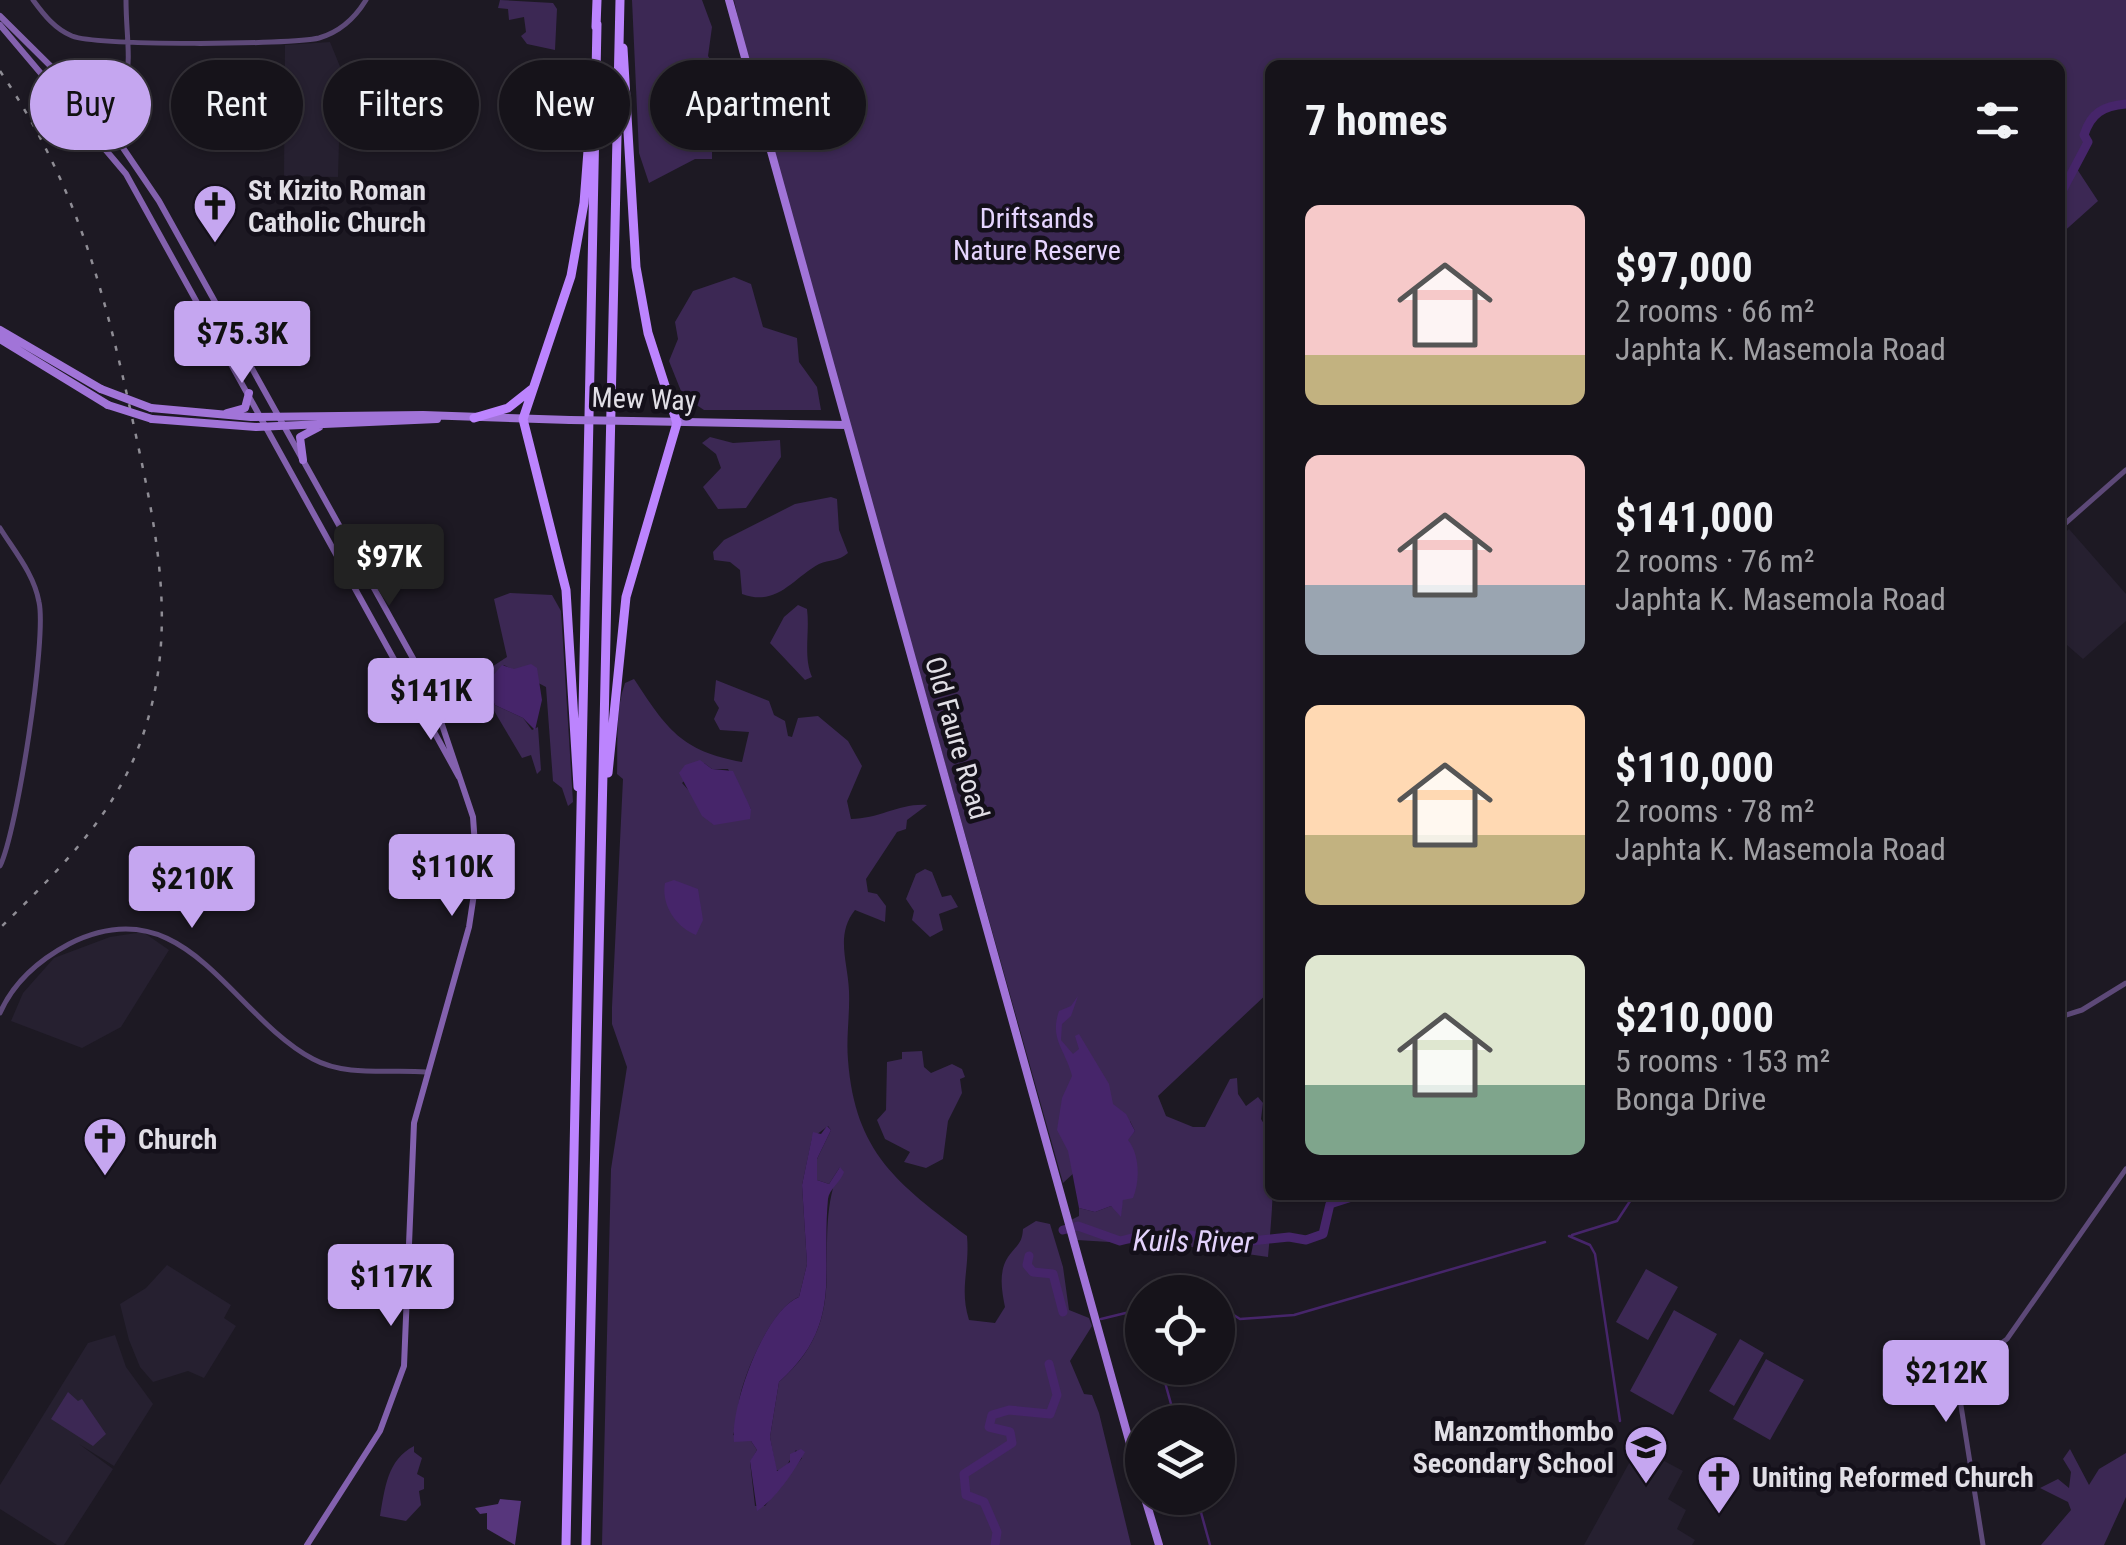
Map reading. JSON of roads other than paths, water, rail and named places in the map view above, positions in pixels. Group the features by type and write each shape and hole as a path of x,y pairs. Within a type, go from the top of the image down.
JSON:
{"highway":[{"path":"566,1545 598,0"},
{"path":"601,841 626,597 677,424 648,333 636,267 620,0"},
{"path":"586,1545 620,0"},
{"path":"583,814 566,590 523,419 562,310 577,247 597,24"},
{"path":"474,418 508,408 534,387"}],"main road":[{"name":"Old Faure Road","path":"730,0 1125,1425"},
{"path":"0,16 44,60"},
{"path":"0,24 31,60"},
{"path":"106,150 154,221 464,786"},
{"path":"124,150 167,214 434,696 464,786 477,849 475,896 426,1072 414,1135 408,1338 403,1372 380,1431 307,1545"},
{"path":"154,221 167,214"},
{"name":"Mew Way","path":"0,330 101,389 151,408 208,415 847,425"},
{"name":"Mew Way","path":"0,339 108,405 152,419 204,426 284,426 441,418"},
{"path":"208,415 242,410 249,393"},
{"path":"303,460 300,436 323,425"},
{"path":"1150,1515 1158,1545"}],"street":[{"path":"33,0 67,34 126,42 314,39 346,24 366,0"},
{"path":"126,0 126,60"},
{"path":"2065,524 2126,470"},
{"path":"0,528 36,587 42,631 12,833 0,866"},
{"path":"0,1013 30,970 65,947 108,932 146,932 174,941 202,958 279,1035 315,1061 348,1070 426,1072"},
{"path":"2065,1015 2082,1010 2126,983"},
{"path":"1984,1545 1959,1374 1954,1363 1978,1360 2007,1339 2126,1169"},
{"path":"1959,1374 1966,1364"}],"waterway":[{"name":"Kuils River","path":"2065,186 2088,142 2084,135 2090,121 2104,109 2126,104"},
{"name":"Kuils River","path":"1063,1230 1078,1226 1120,1241 1144,1235 1168,1242 1191,1235 1224,1244 1289,1237 1306,1240 1323,1234 1330,1204 1342,1200"},
{"path":"1572,1235 1617,1221 1631,1200"},
{"path":"1569,1236 1590,1245 1595,1254 1620,1421"},
{"path":"1235,1316 1240,1319 1294,1315 1545,1242"},
{"name":"Kuils River","path":"1029,1256 1027,1265 1033,1272 1053,1274 1063,1312"},
{"path":"1101,1319 1125,1313"},
{"name":"Kuils River","path":"995,1545 997,1532 984,1502 966,1495 964,1474 1012,1443 1010,1432 989,1427 992,1415 1009,1410 1050,1414 1057,1395 1049,1364"},
{"path":"1166,1385 1171,1405"},
{"path":"1202,1515 1210,1545"}],"railway":[{"path":"0,71 49,155 85,240 98,283 150,507 157,548 162,631 149,714 123,781 76,849 0,928"}],"place":[{"name":"St Kizito Roman Catholic Church","path":"215,244"},
{"name":"Church","path":"105,1177"},
{"name":"Manzomthombo Secondary School","path":"1646,1485"},
{"name":"Uniting Reformed Church","path":"1719,1515"}],"park label":[{"name":"Driftsands Nature Reserve","path":"1037,234"}]}
